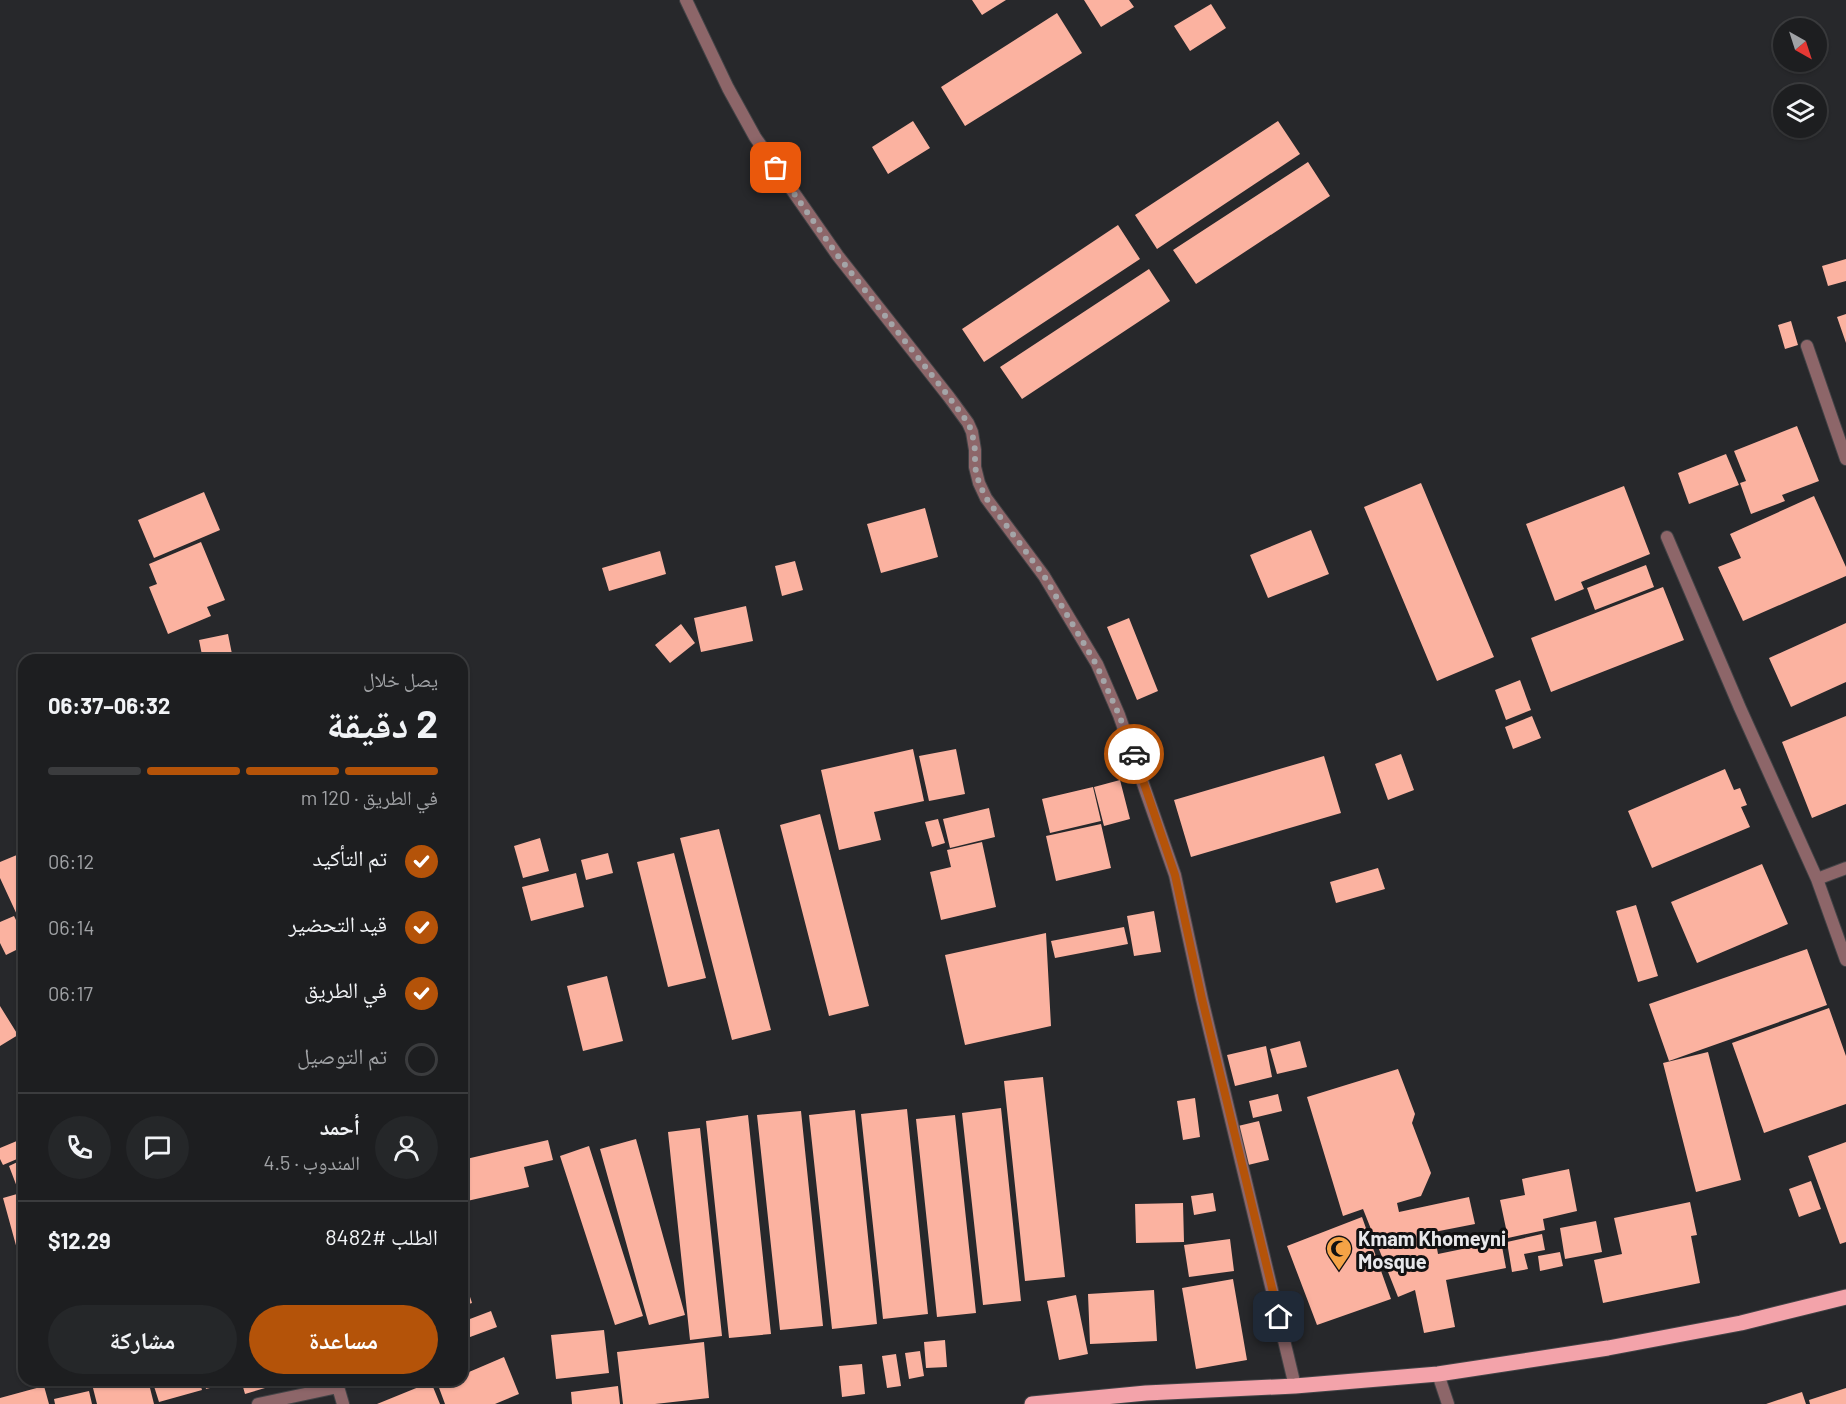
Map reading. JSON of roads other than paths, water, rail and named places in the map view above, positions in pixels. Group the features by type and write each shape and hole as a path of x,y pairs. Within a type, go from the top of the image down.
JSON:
{"main road":[{"path":"1032,1404 1147,1398 1438,1374 1608,1348 1741,1323 1846,1297"}],"street":[{"path":"686,0 728,88 755,137 838,256 968,423 975,450 975,467 986,498 1044,576 1096,664 1119,715 1175,875 1202,999 1295,1386"},
{"path":"1808,346 1846,459"},
{"path":"1667,537 1740,708 1817,879 1846,960"},
{"path":"1817,879 1846,867"},
{"path":"1438,1374 1448,1404"},
{"path":"258,1404 329,1386"},
{"path":"338,1386 343,1404"}],"place":[{"name":"Kmam Khomeyni Mosque","path":"1339,1272"}]}
